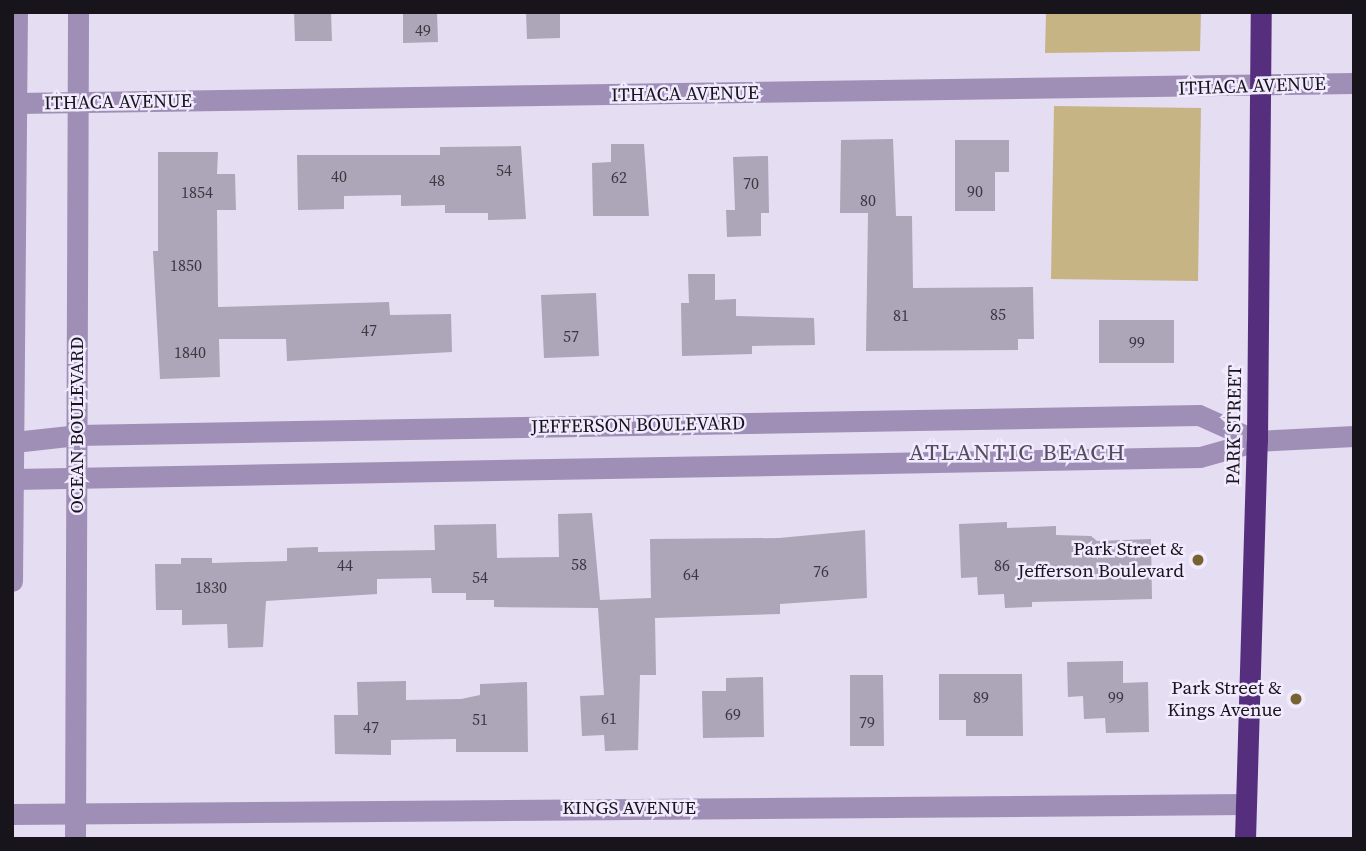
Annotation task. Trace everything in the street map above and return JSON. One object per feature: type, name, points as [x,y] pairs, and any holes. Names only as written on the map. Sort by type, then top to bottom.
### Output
[{"type":"highway","name":"PARK STREET","points":[[1245,839],[1257,441],[1261,12]]},
{"type":"street","points":[[12,581],[17,12]]},
{"type":"street","name":"OCEAN BOULEVARD","points":[[75,839],[78,12]]},
{"type":"street","name":"ITHACA AVENUE","points":[[16,103],[1261,87],[1354,83]]},
{"type":"street","name":"JEFFERSON BOULEVARD","points":[[14,443],[77,435],[1199,415],[1257,441]]},
{"type":"street","name":"JEFFERSON BOULEVARD","points":[[14,479],[1199,457],[1257,441],[1354,436]]},
{"type":"street","name":"KINGS AVENUE","points":[[12,814],[1246,804]]},
{"type":"shaded area","points":[[1046,12],[1201,12],[1200,51],[1045,53]]},
{"type":"shaded area","points":[[1054,106],[1201,108],[1198,281],[1051,279]]},
{"type":"building","points":[[294,12],[331,12],[332,41],[295,41]]},
{"type":"building","points":[[403,12],[437,12],[438,42],[403,43]]},
{"type":"building","points":[[526,12],[560,12],[560,38],[527,39]]},
{"type":"building","points":[[893,139],[896,216],[912,216],[913,288],[1033,287],[1034,339],[1018,339],[1018,350],[866,351],[868,213],[840,213],[841,140]]},
{"type":"building","points":[[955,140],[1009,140],[1009,172],[995,172],[995,211],[955,211]]},
{"type":"building","points":[[611,144],[644,144],[649,216],[593,216],[592,163],[611,162]]},
{"type":"building","points":[[521,146],[526,219],[488,220],[488,213],[445,213],[445,205],[401,206],[401,195],[344,196],[344,209],[298,210],[297,155],[440,155],[440,147]]},
{"type":"building","points":[[158,152],[218,152],[217,174],[235,174],[236,210],[217,210],[218,307],[389,302],[390,315],[451,314],[452,352],[287,361],[286,339],[219,339],[220,377],[160,379],[153,251],[158,251]]},
{"type":"building","points":[[768,156],[769,213],[761,213],[761,236],[727,237],[726,210],[735,210],[733,157]]},
{"type":"building","points":[[688,274],[715,274],[715,300],[736,299],[736,316],[814,318],[815,345],[752,346],[752,354],[682,356],[681,303],[689,303]]},
{"type":"building","points":[[596,293],[599,356],[544,358],[541,295]]},
{"type":"building","points":[[1099,320],[1174,320],[1174,363],[1099,363]]},
{"type":"building","points":[[592,513],[600,600],[651,598],[650,539],[779,538],[865,530],[867,598],[780,604],[780,614],[655,618],[656,675],[640,675],[638,750],[605,751],[604,735],[582,736],[580,696],[604,695],[598,608],[494,607],[494,600],[466,600],[466,593],[432,593],[431,578],[377,579],[377,594],[266,601],[263,647],[228,648],[227,624],[182,625],[182,610],[156,610],[155,564],[181,564],[181,558],[212,558],[212,563],[287,561],[287,548],[318,547],[318,552],[435,550],[434,525],[496,524],[497,558],[559,557],[558,514]]},
{"type":"building","points":[[1007,522],[1007,528],[1056,526],[1056,535],[1091,536],[1097,541],[1151,539],[1152,599],[1032,602],[1032,607],[1005,608],[1004,594],[978,595],[977,577],[961,578],[959,524]]},
{"type":"building","points":[[1123,661],[1123,683],[1148,682],[1149,732],[1106,733],[1105,718],[1084,719],[1083,696],[1068,697],[1067,662]]},
{"type":"building","points":[[939,674],[1022,674],[1023,736],[966,736],[966,720],[939,720]]},
{"type":"building","points":[[850,675],[883,675],[884,746],[850,746]]},
{"type":"building","points":[[763,677],[764,737],[703,738],[702,691],[726,691],[726,678]]},
{"type":"building","points":[[406,681],[406,700],[461,699],[480,695],[480,684],[527,682],[528,752],[456,752],[456,739],[391,740],[391,755],[335,754],[334,715],[358,715],[357,682]]},
{"type":"place","name":"Park Street & Jefferson Boulevard","points":[[1198,560]]},
{"type":"place","name":"Park Street & Kings Avenue","points":[[1296,699]]},
{"type":"district","name":"ATLANTIC BEACH","points":[[1018,452]]}]
